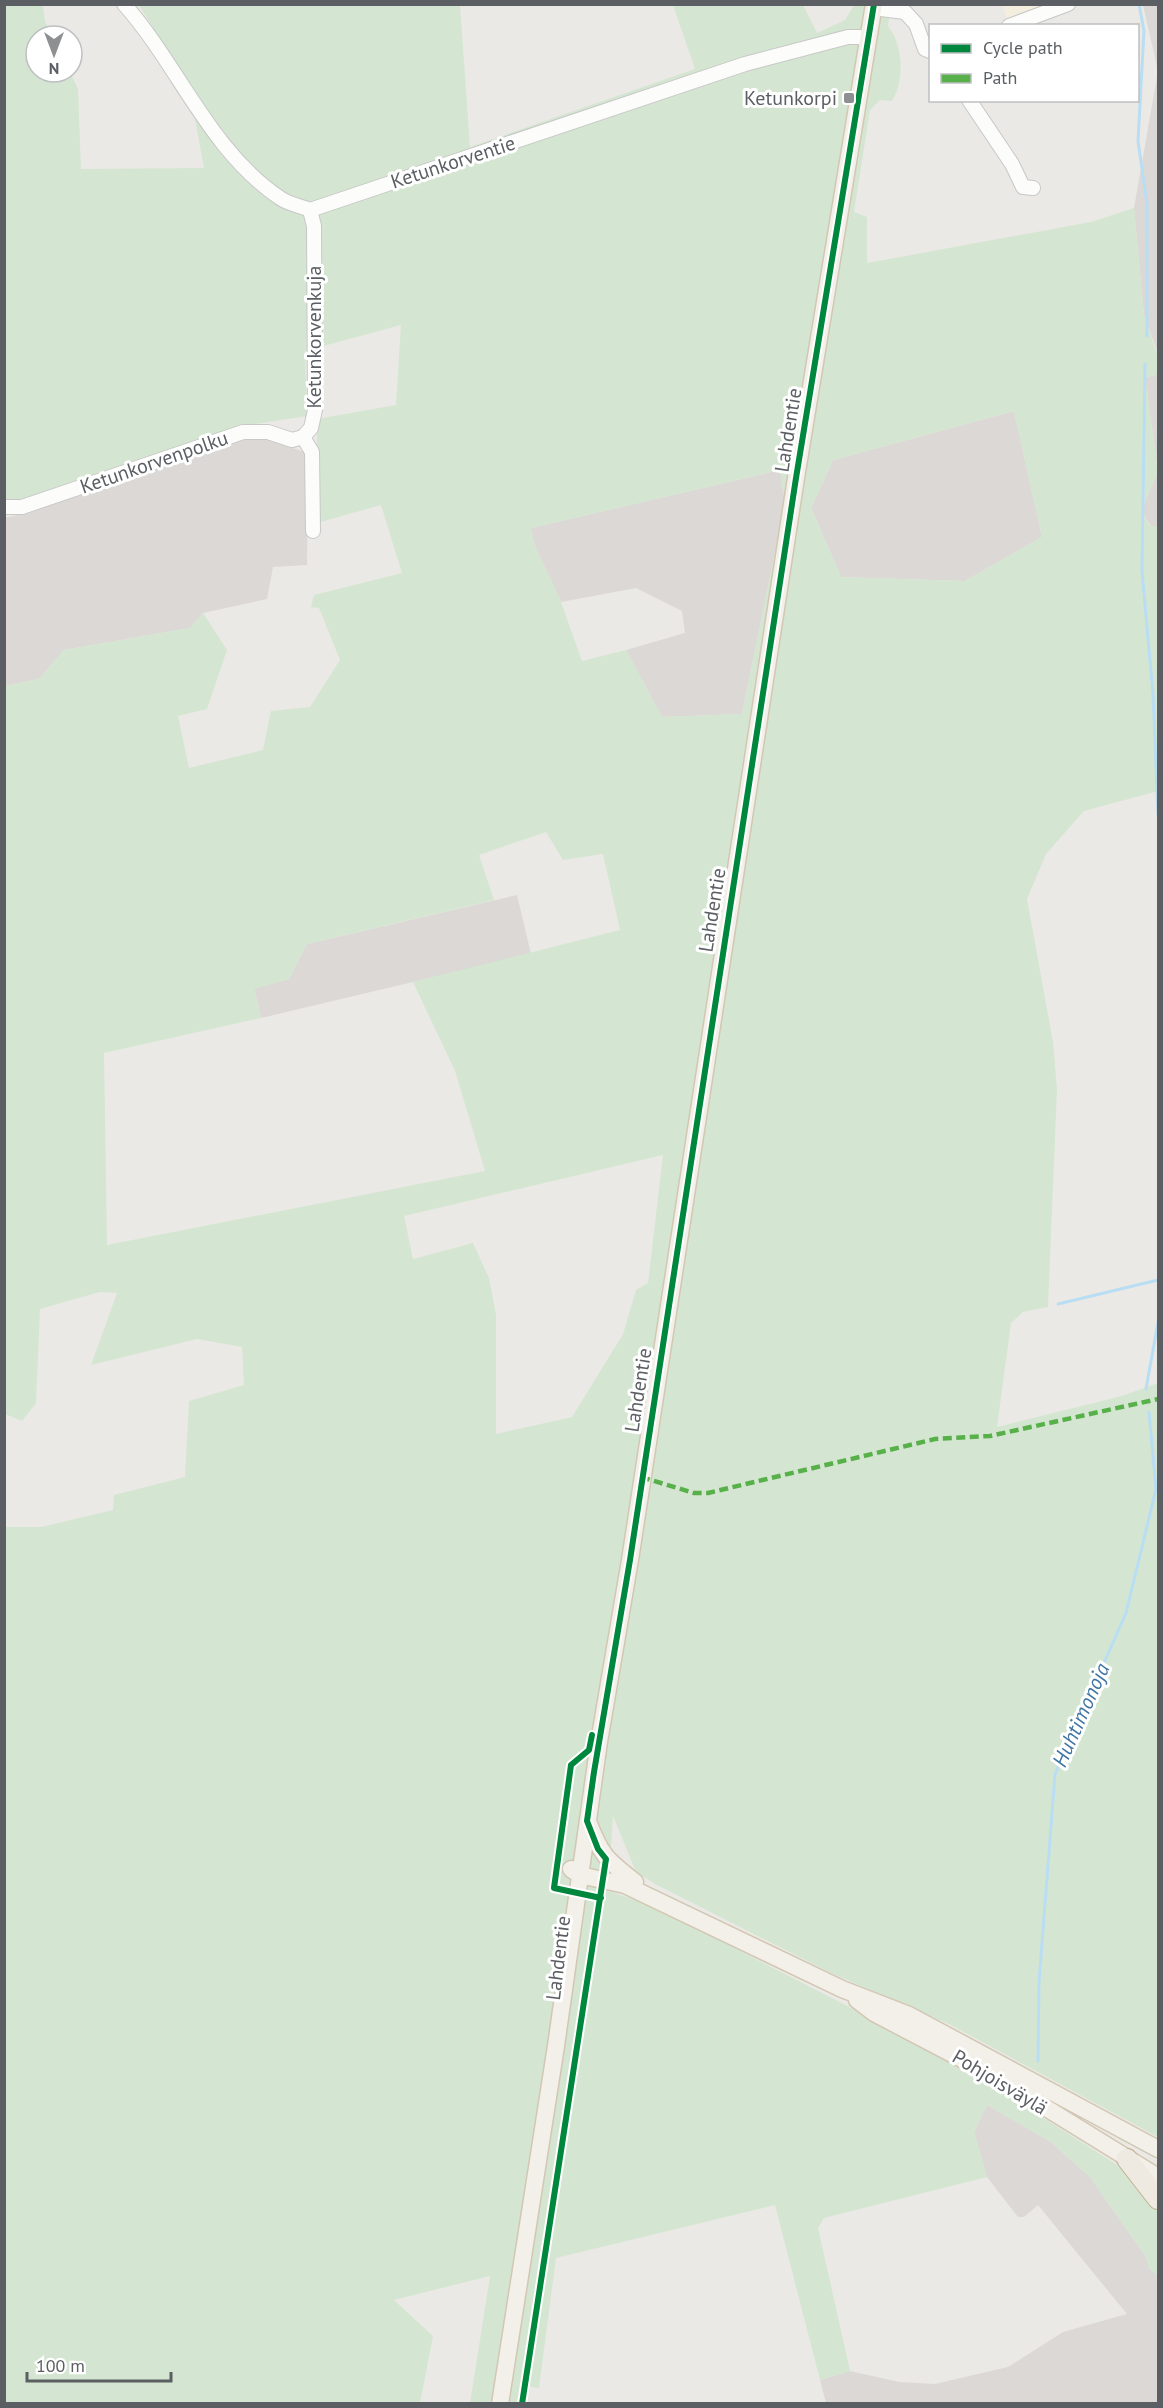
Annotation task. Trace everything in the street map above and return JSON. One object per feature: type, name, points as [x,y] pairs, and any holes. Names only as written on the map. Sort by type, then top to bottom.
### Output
[{"type":"highway","points":[[1126,2159],[1158,2199]]},
{"type":"main road","name":"Lahdentie","points":[[577,1871],[587,1821],[873,6]]},
{"type":"main road","name":"Lahdentie","points":[[500,2403],[550,2072],[622,1560],[633,1526]]},
{"type":"main road","name":"Pohjoisväylä","points":[[587,1821],[602,1854],[635,1882]]},
{"type":"main road","name":"Pohjoisväylä","points":[[577,1871],[604,1870],[635,1882],[753,1945]]},
{"type":"main road","name":"Pohjoisväylä","points":[[577,1871],[625,1886],[842,1989],[878,2002],[950,2035],[1158,2149]]},
{"type":"main road","name":"Pohjoisväylä","points":[[842,1989],[874,2013],[985,2072],[1126,2159],[1158,2176]]},
{"type":"street","points":[[124,4],[225,147],[281,200],[310,210]]},
{"type":"street","points":[[1014,24],[1068,4]]},
{"type":"street","points":[[873,6],[905,12],[916,24],[925,49],[929,51]]},
{"type":"street","name":"Ketunkorventie","points":[[310,210],[745,64],[848,37],[868,37]]},
{"type":"street","points":[[970,102],[1012,164],[1023,187],[1033,188]]},
{"type":"street","name":"Ketunkorvenkuja","points":[[310,210],[314,226],[315,410],[310,428],[303,437],[312,452],[313,531]]},
{"type":"street","name":"Ketunkorvenpolku","points":[[4,507],[22,507],[243,432],[268,432],[292,440],[303,437]]},
{"type":"shaded area","points":[[1002,4],[1055,5],[1008,22]]},
{"type":"shaded area","points":[[1143,5],[1158,5],[1158,70]]},
{"type":"shaded area","points":[[1158,72],[1157,351],[1144,315],[1134,208]]},
{"type":"shaded area","points":[[1158,374],[1158,471],[1145,378]]},
{"type":"shaded area","points":[[1014,411],[1042,537],[965,581],[841,577],[811,508],[833,460]]},
{"type":"shaded area","points":[[262,438],[308,453],[307,565],[273,567],[267,599],[203,613],[190,628],[64,650],[39,679],[5,686],[4,518],[32,512],[242,439]]},
{"type":"shaded area","points":[[780,470],[785,503],[742,714],[662,717],[626,650],[685,633],[682,611],[636,588],[561,602],[534,544],[531,528]]},
{"type":"shaded area","points":[[1158,471],[1158,526],[1151,526],[1141,511]]},
{"type":"shaded area","points":[[517,895],[531,954],[261,1018],[254,988],[289,979],[307,944]]},
{"type":"shaded area","points":[[987,2105],[1051,2142],[1090,2177],[1146,2257],[1149,2268],[1158,2276],[1158,2403],[826,2403],[820,2380],[850,2371],[899,2382],[935,2384],[1008,2367],[1063,2332],[1127,2314],[1038,2205],[1024,2217],[1018,2217],[987,2177],[974,2132]]},
{"type":"green space","points":[[5,5],[43,5],[47,24],[24,24],[24,84],[76,84],[78,89],[81,169],[204,168],[189,86],[139,5],[460,5],[470,147],[695,69],[673,5],[803,5],[817,33],[845,20],[854,5],[891,5],[888,26],[897,43],[899,53],[899,83],[892,101],[880,100],[870,110],[854,212],[867,217],[867,263],[1091,222],[1134,208],[1144,315],[1156,351],[1158,351],[1158,374],[1145,378],[1158,471],[1141,511],[1150,526],[1158,526],[1158,791],[1084,811],[1046,854],[1027,899],[1053,1042],[1057,1090],[1048,1307],[1023,1312],[1011,1323],[997,1427],[1122,1396],[1158,1383],[1158,2137],[951,2025],[829,1972],[655,1884],[636,1872],[613,1816],[608,1891],[648,1904],[904,2035],[957,2068],[968,2070],[1158,2191],[1158,2276],[1149,2268],[1146,2257],[1090,2177],[1051,2142],[987,2105],[974,2132],[987,2177],[824,2218],[818,2228],[850,2371],[820,2380],[775,2205],[556,2258],[539,2388],[528,2386],[527,2403],[470,2403],[490,2276],[394,2300],[433,2336],[420,2403],[5,2403],[4,1527],[41,1527],[113,1510],[114,1495],[185,1477],[189,1401],[244,1385],[242,1347],[197,1339],[91,1365],[117,1293],[100,1292],[40,1309],[36,1403],[22,1421],[5,1414],[5,686],[39,679],[64,650],[190,628],[203,613],[227,650],[207,709],[178,716],[189,768],[263,750],[271,711],[310,707],[340,660],[319,608],[311,607],[314,595],[402,573],[381,505],[317,523],[317,419],[396,405],[401,325],[305,351],[307,416],[242,426],[20,501],[5,501]],"holes":[[[1014,411],[1042,537],[965,581],[841,577],[811,508],[833,460]],[[780,470],[785,503],[742,714],[662,717],[626,650],[582,661],[561,602],[534,544],[531,528]],[[546,832],[563,860],[603,854],[620,930],[413,982],[455,1071],[485,1171],[107,1245],[104,1053],[261,1018],[254,989],[289,979],[307,944],[494,900],[479,855]],[[663,1155],[648,1283],[636,1290],[623,1334],[572,1417],[496,1434],[496,1315],[489,1278],[473,1243],[413,1259],[404,1216]]]},
{"type":"waterway","name":"Huhtimonoja","points":[[1139,4],[1144,31],[1138,141],[1147,204],[1147,336]]},
{"type":"waterway","name":"Huhtimonoja","points":[[1145,364],[1142,571],[1153,694],[1158,815]]},
{"type":"waterway","points":[[1058,1304],[1158,1280]]},
{"type":"waterway","name":"Huhtimonoja","points":[[1146,1389],[1158,1322]]},
{"type":"waterway","name":"Huhtimonoja","points":[[1038,2061],[1039,1982],[1055,1774],[1126,1613],[1156,1489],[1149,1412]]},
{"type":"marked path","points":[[641,1477],[694,1493],[708,1493],[935,1439],[990,1436],[1158,1399]]},
{"type":"cycle path","points":[[522,2404],[606,1859],[598,1849],[587,1821],[594,1772],[630,1560],[796,478],[874,4]]},
{"type":"cycle path","points":[[592,1735],[589,1750],[571,1765],[554,1888],[601,1898]]},
{"type":"place","name":"Ketunkorpi","points":[[849,98]]}]
